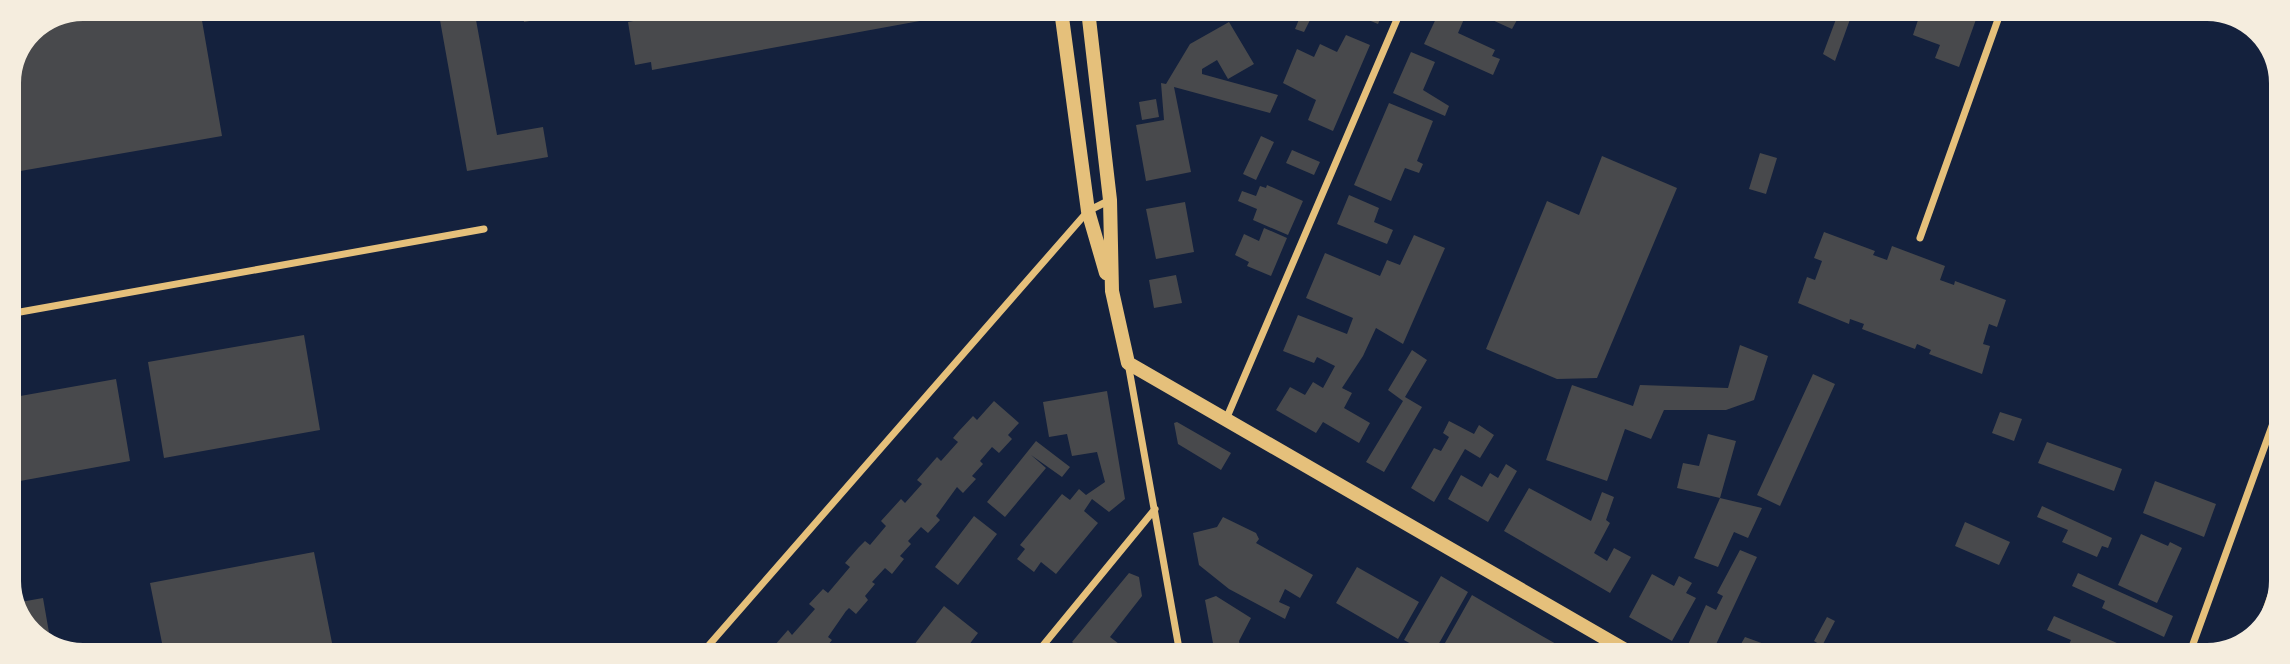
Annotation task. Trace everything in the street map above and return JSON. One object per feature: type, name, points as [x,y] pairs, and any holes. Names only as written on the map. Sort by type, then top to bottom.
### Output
[{"type":"main road","points":[[1063,21],[1088,211],[1112,291],[1128,363],[1227,417],[1615,643]]},
{"type":"main road","points":[[1089,21],[1110,200],[1112,291]]},
{"type":"street","points":[[1227,417],[1397,21]]},
{"type":"street","points":[[1920,237],[1997,21]]},
{"type":"street","points":[[711,643],[1088,211],[1110,200]]},
{"type":"street","points":[[21,312],[484,229]]},
{"type":"street","points":[[1128,363],[1178,643]]},
{"type":"street","points":[[2193,643],[2269,434]]},
{"type":"street","points":[[1045,643],[1155,509]]},
{"type":"building","points":[[202,21],[222,136],[21,171],[21,83],[26,59],[39,39],[49,31],[71,22]]},
{"type":"building","points":[[440,21],[476,21],[497,135],[543,127],[548,157],[467,171]]},
{"type":"building","points":[[920,21],[652,70],[651,62],[635,65],[628,22]]},
{"type":"building","points":[[1298,21],[1310,21],[1304,32],[1295,29]]},
{"type":"building","points":[[1435,21],[1463,21],[1458,33],[1495,50],[1492,56],[1500,59],[1493,75],[1424,44]]},
{"type":"building","points":[[1494,21],[1516,21],[1512,29]]},
{"type":"building","points":[[1835,21],[1849,21],[1835,61],[1823,54]]},
{"type":"building","points":[[1918,21],[1975,21],[1959,67],[1935,58],[1940,45],[1913,35]]},
{"type":"building","points":[[1229,22],[1254,64],[1228,79],[1217,60],[1202,69],[1202,74],[1278,95],[1270,113],[1174,87],[1191,172],[1146,181],[1136,125],[1164,120],[1161,83],[1166,84],[1190,44]]},
{"type":"building","points":[[1346,35],[1370,45],[1333,131],[1308,120],[1316,100],[1283,83],[1297,49],[1314,57],[1320,44],[1337,52]]},
{"type":"building","points":[[1411,52],[1435,62],[1423,90],[1449,106],[1445,116],[1393,93]]},
{"type":"building","points":[[1156,99],[1159,117],[1142,120],[1139,102]]},
{"type":"building","points":[[1389,103],[1433,121],[1417,161],[1423,164],[1419,173],[1405,168],[1391,201],[1354,185]]},
{"type":"building","points":[[1261,136],[1274,142],[1256,180],[1243,174]]},
{"type":"building","points":[[1292,150],[1320,162],[1314,175],[1286,163]]},
{"type":"building","points":[[1760,153],[1777,158],[1766,194],[1749,189]]},
{"type":"building","points":[[1602,156],[1677,188],[1597,378],[1557,379],[1486,349],[1547,201],[1579,215]]},
{"type":"building","points":[[1267,185],[1303,201],[1288,235],[1253,220],[1257,209],[1238,201],[1242,191],[1256,196],[1260,186],[1266,188]]},
{"type":"building","points":[[1349,195],[1379,208],[1374,222],[1393,230],[1387,244],[1337,224]]},
{"type":"building","points":[[1185,202],[1194,252],[1156,259],[1146,209]]},
{"type":"building","points":[[1264,228],[1287,238],[1271,276],[1247,266],[1249,262],[1235,255],[1244,234],[1259,241]]},
{"type":"building","points":[[1824,232],[1875,251],[1873,255],[1887,260],[1892,246],[1945,266],[1940,280],[1954,285],[1955,281],[2006,300],[1997,327],[1989,324],[1983,344],[1990,346],[1982,374],[1929,354],[1931,350],[1917,344],[1915,349],[1862,329],[1864,324],[1850,319],[1849,324],[1798,303],[1807,277],[1815,280],[1822,261],[1814,258]]},
{"type":"building","points":[[1414,235],[1445,248],[1403,344],[1376,328],[1363,356],[1342,388],[1352,393],[1344,408],[1370,423],[1359,443],[1323,422],[1316,433],[1276,410],[1290,387],[1305,395],[1313,382],[1323,388],[1335,366],[1317,357],[1314,363],[1283,351],[1298,315],[1347,334],[1353,318],[1306,298],[1325,253],[1380,276],[1387,260],[1400,265]]},
{"type":"building","points":[[1176,275],[1182,303],[1154,308],[1149,280]]},
{"type":"building","points":[[304,335],[320,430],[164,458],[148,362]]},
{"type":"building","points":[[1740,345],[1768,356],[1754,400],[1726,410],[1664,410],[1651,439],[1625,429],[1607,481],[1546,460],[1572,385],[1633,406],[1640,385],[1728,388]]},
{"type":"building","points":[[1412,350],[1427,360],[1405,397],[1422,407],[1384,472],[1366,462],[1403,401],[1388,390]]},
{"type":"building","points":[[1813,374],[1835,384],[1780,506],[1757,495]]},
{"type":"building","points":[[116,379],[130,461],[21,481],[21,396]]},
{"type":"building","points":[[1107,391],[1125,499],[1109,512],[1092,499],[1084,511],[1098,523],[1056,574],[1041,562],[1034,572],[1017,559],[1025,549],[1020,545],[1062,494],[1070,500],[1079,489],[1086,495],[1105,482],[1097,452],[1072,456],[1067,434],[1049,437],[1043,402]]},
{"type":"building","points":[[994,401],[1019,423],[1008,435],[1012,439],[999,453],[992,447],[980,461],[983,464],[972,476],[976,479],[963,493],[957,487],[936,516],[940,520],[928,533],[921,527],[908,541],[911,544],[900,556],[904,559],[892,574],[885,568],[872,582],[875,584],[865,596],[868,600],[856,614],[849,608],[846,611],[828,637],[832,640],[830,643],[777,643],[788,630],[792,635],[815,609],[809,604],[823,589],[828,593],[850,567],[845,563],[865,541],[870,545],[886,526],[881,521],[901,499],[905,503],[922,484],[917,480],[937,457],[941,461],[958,442],[953,438],[973,416],[977,420]]},
{"type":"building","points":[[2000,412],[2022,419],[2014,441],[1992,433]]},
{"type":"building","points":[[1449,421],[1474,434],[1479,425],[1494,435],[1480,458],[1465,449],[1434,502],[1411,488],[1434,448],[1441,451],[1449,437],[1443,433]]},
{"type":"building","points":[[1177,422],[1231,453],[1221,470],[1178,444],[1174,423]]},
{"type":"building","points":[[1708,434],[1736,441],[1720,498],[1677,488],[1683,463],[1699,466]]},
{"type":"building","points":[[1036,441],[1070,467],[1062,477],[1031,455],[1046,468],[1005,517],[987,502]]},
{"type":"building","points":[[2047,442],[2122,469],[2114,491],[2038,463]]},
{"type":"building","points":[[1506,464],[1517,471],[1488,522],[1448,499],[1461,475],[1482,487],[1490,473],[1498,478]]},
{"type":"building","points":[[2155,481],[2216,504],[2204,537],[2143,513]]},
{"type":"building","points":[[1529,488],[1591,521],[1602,492],[1614,497],[1606,520],[1610,523],[1594,553],[1607,561],[1614,548],[1631,557],[1610,593],[1504,531]]},
{"type":"building","points":[[1720,498],[1762,508],[1748,538],[1734,532],[1718,567],[1694,558]]},
{"type":"building","points":[[2042,506],[2112,538],[2108,548],[2102,546],[2097,557],[2062,542],[2068,530],[2037,517]]},
{"type":"building","points":[[974,516],[997,534],[958,585],[935,567]]},
{"type":"building","points":[[1223,517],[1256,533],[1259,539],[1256,543],[1313,575],[1300,598],[1285,589],[1279,602],[1290,607],[1285,619],[1229,589],[1199,565],[1193,533],[1217,527]]},
{"type":"building","points":[[1965,522],[2010,542],[1999,565],[1955,546]]},
{"type":"building","points":[[2141,534],[2168,546],[2170,542],[2182,548],[2157,603],[2118,585]]},
{"type":"building","points":[[1740,550],[1757,557],[1717,643],[1689,643],[1706,605],[1716,610],[1723,596],[1717,593]]},
{"type":"building","points":[[314,552],[332,643],[162,643],[150,583]]},
{"type":"building","points":[[1357,567],[1419,602],[1398,639],[1336,603]]},
{"type":"building","points":[[1129,573],[1139,577],[1142,596],[1110,637],[1118,643],[1072,642]]},
{"type":"building","points":[[2078,573],[2173,616],[2164,637],[2102,608],[2105,601],[2072,586]]},
{"type":"building","points":[[1652,574],[1674,586],[1679,576],[1692,583],[1686,593],[1696,598],[1672,641],[1629,617]]},
{"type":"building","points":[[1441,576],[1468,592],[1439,643],[1409,643],[1404,640]]},
{"type":"building","points":[[1472,595],[1555,643],[1445,643]]},
{"type":"building","points":[[1216,596],[1251,618],[1239,643],[1213,643],[1205,600]]},
{"type":"building","points":[[43,598],[49,633],[34,619],[25,601]]},
{"type":"building","points":[[944,606],[978,633],[970,643],[915,643]]},
{"type":"building","points":[[2054,616],[2117,643],[2070,643],[2071,640],[2047,630]]},
{"type":"building","points":[[1827,617],[1835,621],[1824,643],[1814,641]]},
{"type":"building","points":[[1745,637],[1762,643],[1742,643]]}]
